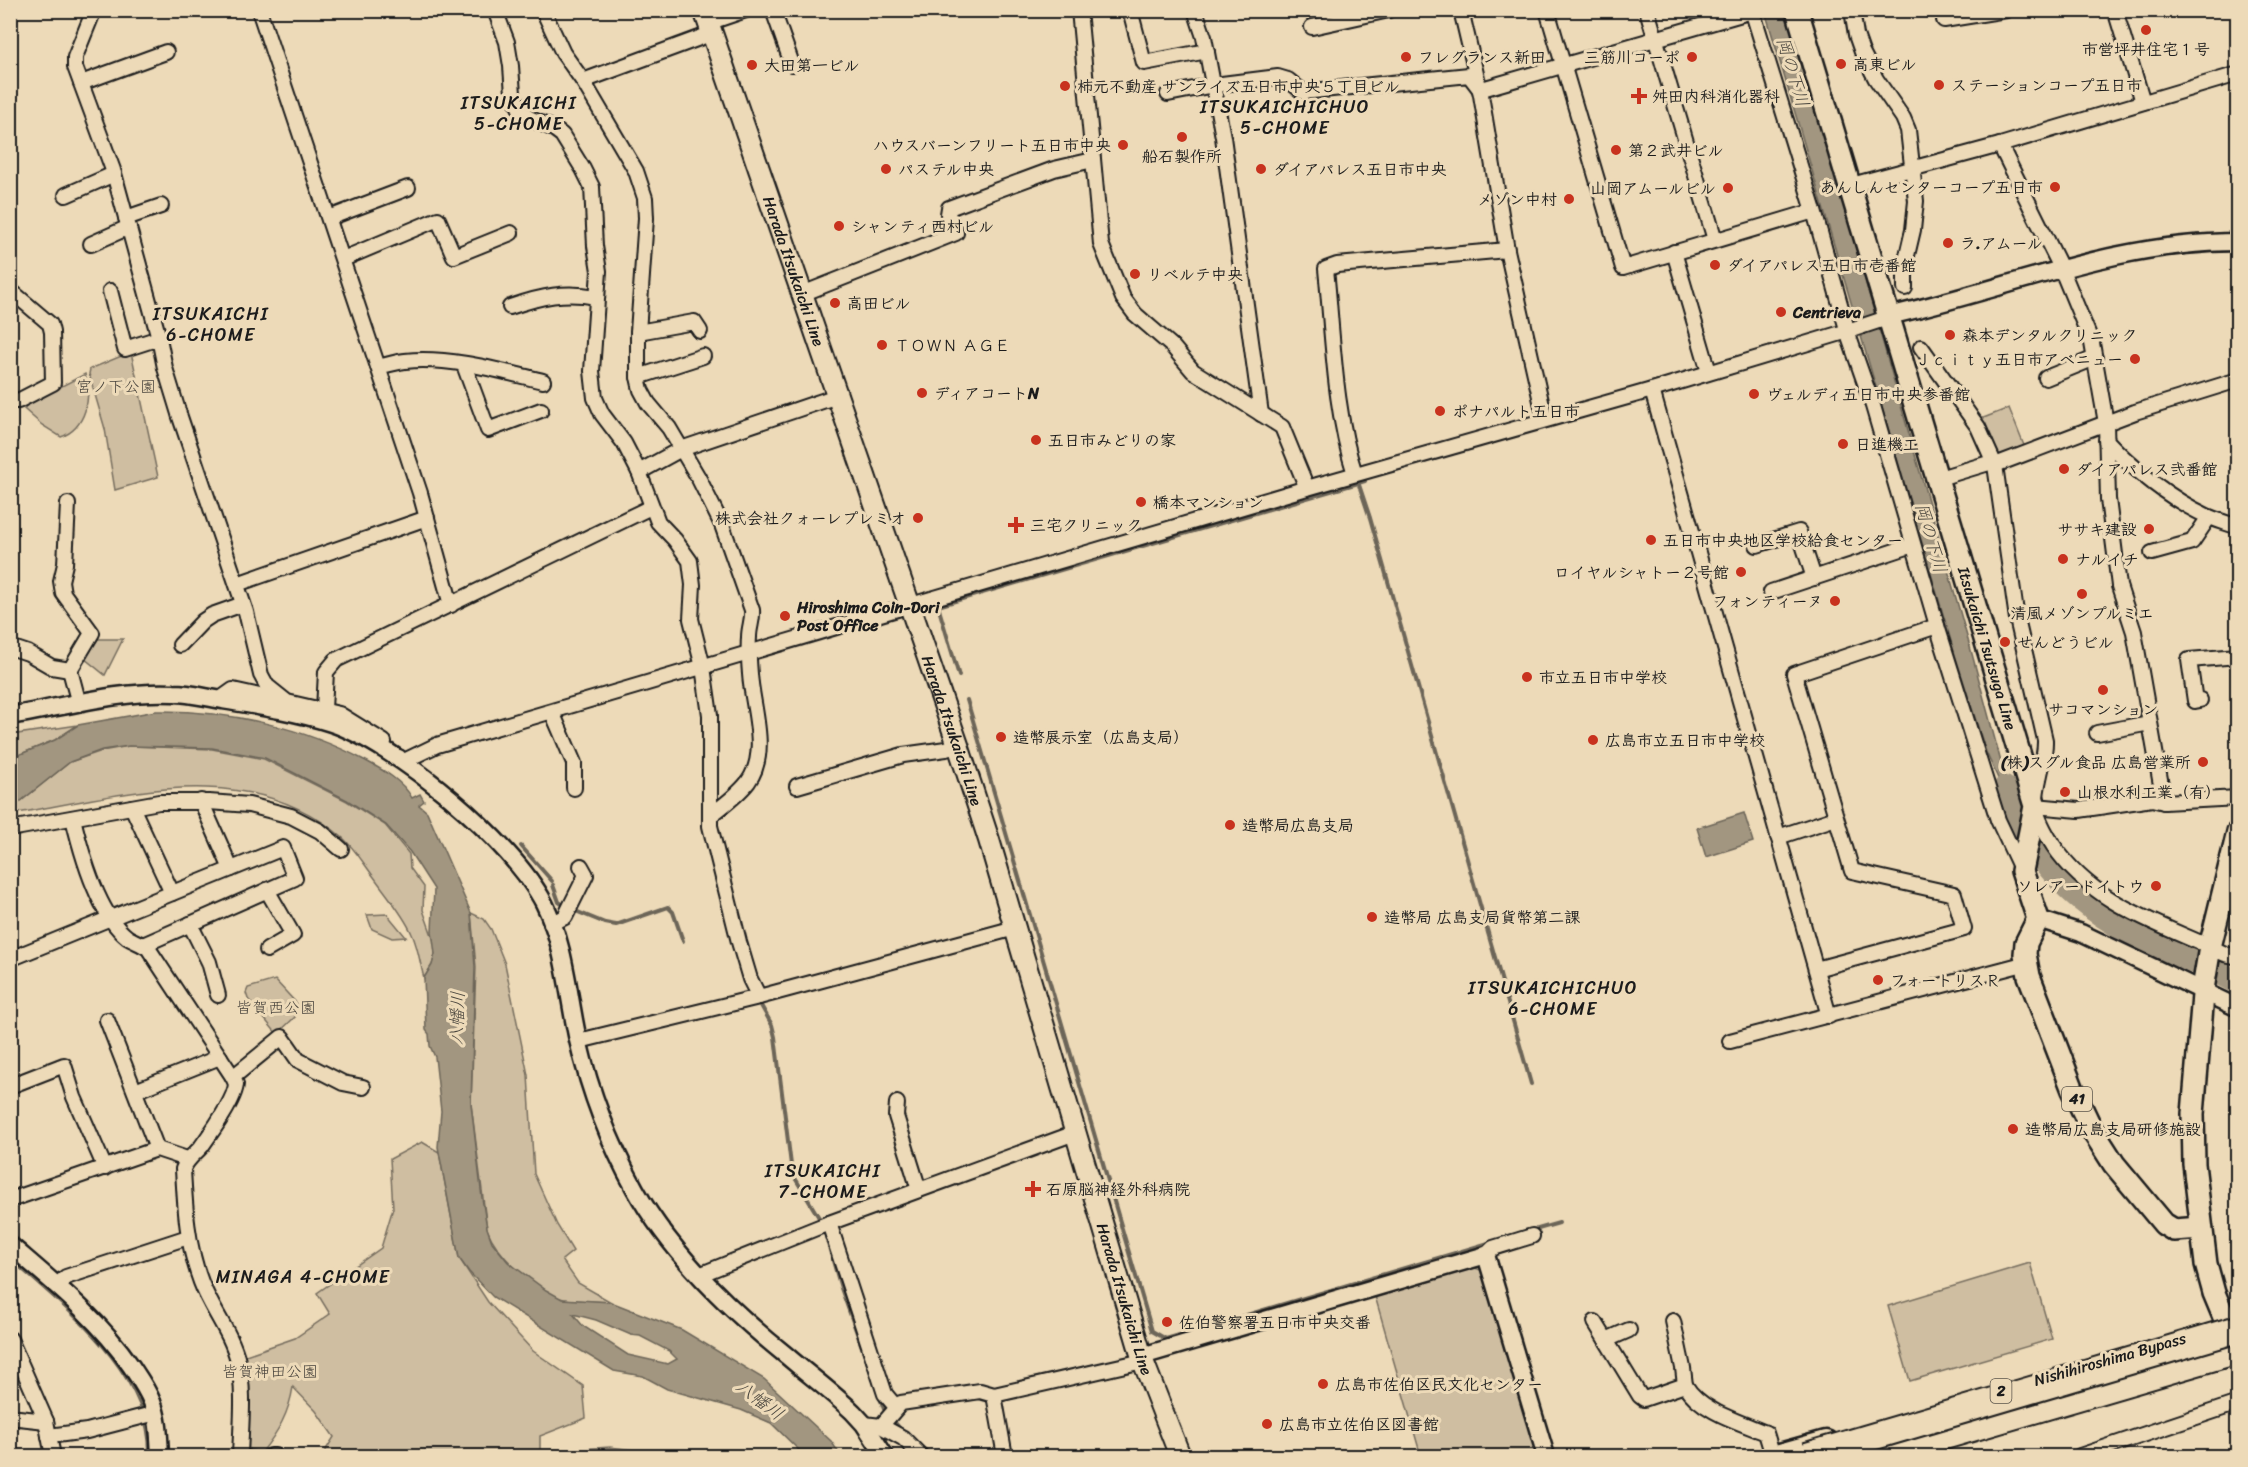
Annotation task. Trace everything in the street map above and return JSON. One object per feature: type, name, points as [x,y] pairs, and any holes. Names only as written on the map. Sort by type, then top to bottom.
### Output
[{"type":"highway","name":"Nishihiroshima Bypass","points":[[1774,1456],[2234,1325]]},
{"type":"highway","name":"Nishihiroshima Bypass","points":[[1807,1456],[2234,1325]]},
{"type":"highway","name":"Nishihiroshima Bypass","points":[[1875,1456],[2238,1349]]},
{"type":"highway","name":"2","points":[[1912,1456],[2238,1360]]},
{"type":"main road","name":"Itsukaichi Tsutsuga Line","points":[[1797,10],[1885,318],[1936,479],[2034,813],[2023,866]]},
{"type":"main road","name":"Harada Itsukaichi Line","points":[[708,22],[958,745],[1015,928],[1142,1358],[1180,1456]]},
{"type":"main road","points":[[2238,832],[2209,950],[2193,1113],[2194,1164],[2206,1264],[2214,1293],[2234,1325],[2238,1349]]},
{"type":"main road","points":[[2023,866],[2038,919]]},
{"type":"main road","name":"41","points":[[2038,919],[2026,943],[2026,963],[2032,987],[2081,1109],[2102,1147],[2130,1185],[2164,1224],[2174,1230],[2201,1228]]},
{"type":"street","points":[[94,10],[75,57],[75,67],[114,174],[179,414],[237,584],[261,675],[267,686],[287,702]]},
{"type":"street","points":[[259,10],[427,518],[451,605]]},
{"type":"street","points":[[495,10],[507,42],[513,94],[521,111],[529,118],[562,135],[592,187],[595,246],[599,271],[592,371],[595,398],[602,414],[624,443],[639,472],[658,522],[690,561],[693,585],[691,619],[703,667],[710,715],[710,826],[739,942],[750,979],[759,997]]},
{"type":"street","points":[[543,10],[563,53],[583,81],[636,171],[645,198],[646,218],[638,332],[638,377],[641,390],[648,403],[669,428],[698,477],[722,525],[752,610],[749,653],[758,741],[755,767],[748,783],[710,816]]},
{"type":"street","points":[[583,81],[708,22],[746,10]]},
{"type":"street","points":[[773,10],[792,64]]},
{"type":"street","points":[[1079,10],[1101,243],[1123,298],[1135,314],[1172,346],[1193,371],[1282,426],[1306,488]]},
{"type":"street","points":[[1130,10],[1144,63],[1207,51]]},
{"type":"street","points":[[1195,10],[1214,85],[1247,300],[1261,414]]},
{"type":"street","points":[[1312,27],[1389,10]]},
{"type":"street","points":[[1461,10],[1479,88],[1507,250],[1545,419]]},
{"type":"street","points":[[1547,10],[1623,268],[1814,212]]},
{"type":"street","points":[[1647,10],[1715,240]]},
{"type":"street","points":[[1852,10],[1862,52],[1908,130],[1916,201],[1905,264],[1905,288]]},
{"type":"street","points":[[1944,20],[2006,10]]},
{"type":"street","points":[[2115,10],[2143,102]]},
{"type":"street","points":[[1479,88],[1752,11],[1852,330],[1937,626],[1998,820],[2023,866]]},
{"type":"street","points":[[81,83],[166,52]]},
{"type":"street","points":[[1848,186],[2000,145],[2238,74]]},
{"type":"street","points":[[1168,94],[1214,85],[1278,77],[1288,80],[1303,92],[1469,75],[1479,88]]},
{"type":"street","points":[[2000,145],[2061,268],[2089,334],[2095,358],[2106,423],[2108,499],[2120,586],[2134,632],[2164,802]]},
{"type":"street","points":[[802,294],[956,232],[948,214],[949,208],[1054,169],[1093,160]]},
{"type":"street","points":[[66,195],[114,174]]},
{"type":"street","points":[[329,218],[408,188]]},
{"type":"street","points":[[91,244],[161,206]]},
{"type":"street","points":[[343,259],[438,219],[454,256],[511,233]]},
{"type":"street","points":[[402,762],[437,745],[2061,268],[2129,252],[2238,242]]},
{"type":"street","points":[[1355,474],[1348,453],[1338,392],[1326,269],[1337,265],[1507,250]]},
{"type":"street","points":[[1674,252],[1709,372]]},
{"type":"street","points":[[10,290],[50,324],[53,383],[18,401],[10,401]]},
{"type":"street","points":[[110,291],[125,349],[159,338]]},
{"type":"street","points":[[510,307],[553,295],[581,294],[597,297]]},
{"type":"street","points":[[638,332],[696,322]]},
{"type":"street","points":[[1922,347],[1978,427],[1995,465],[2017,619],[2045,740],[2046,753],[2034,813],[2061,857],[2091,886],[2147,921],[2209,950],[2238,957]]},
{"type":"street","points":[[2046,378],[2095,358]]},
{"type":"street","points":[[378,367],[423,360],[464,365],[543,381]]},
{"type":"street","points":[[638,377],[698,361]]},
{"type":"street","points":[[464,365],[488,430],[541,410]]},
{"type":"street","points":[[1936,479],[1989,463],[1995,465],[2106,423],[2238,380]]},
{"type":"street","points":[[1652,390],[1828,1016]]},
{"type":"street","points":[[639,472],[681,449],[837,396]]},
{"type":"street","points":[[2106,440],[2141,473],[2188,506],[2209,517],[2238,527]]},
{"type":"street","points":[[68,504],[65,564],[61,587],[92,633],[70,670],[79,704]]},
{"type":"street","points":[[324,709],[324,679],[326,672],[336,660],[651,507]]},
{"type":"street","points":[[2152,553],[2192,542],[2209,517]]},
{"type":"street","points":[[237,584],[427,518]]},
{"type":"street","points":[[1757,545],[1799,532],[1814,578]]},
{"type":"street","points":[[1771,592],[1913,545]]},
{"type":"street","points":[[180,645],[212,615],[243,604]]},
{"type":"street","points":[[1816,969],[1964,929],[1954,894],[1852,872],[1794,674],[1937,626]]},
{"type":"street","points":[[10,647],[28,653],[52,667],[70,670]]},
{"type":"street","points":[[2200,700],[2195,701],[2189,660],[2238,656]]},
{"type":"street","points":[[219,700],[233,690],[339,714],[363,727],[396,750],[402,762]]},
{"type":"street","points":[[10,716],[157,693],[177,693],[219,700],[332,723],[360,736],[402,762],[445,794],[493,837],[525,873],[544,904],[560,948],[592,1093],[617,1156],[637,1193],[673,1244],[699,1275],[763,1336],[832,1392],[864,1424],[885,1456]]},
{"type":"street","points":[[552,712],[574,763],[574,788]]},
{"type":"street","points":[[2097,733],[2150,723]]},
{"type":"street","points":[[797,786],[903,755],[958,745]]},
{"type":"street","points":[[2034,813],[2079,810],[2152,799],[2164,802],[2238,798]]},
{"type":"street","points":[[201,801],[231,869]]},
{"type":"street","points":[[10,829],[159,802],[201,801],[273,809],[320,831],[341,849]]},
{"type":"street","points":[[132,807],[172,893]]},
{"type":"street","points":[[73,818],[86,867],[112,918],[127,937],[148,948],[236,1084],[233,1096],[199,1149],[187,1159],[183,1169],[189,1247],[201,1284],[237,1358],[241,1379],[240,1456]]},
{"type":"street","points":[[1778,837],[1836,818]]},
{"type":"street","points":[[10,959],[283,848],[295,878],[143,945]]},
{"type":"street","points":[[551,924],[565,917],[586,875],[581,866]]},
{"type":"street","points":[[267,890],[293,935],[267,950]]},
{"type":"street","points":[[2038,919],[2081,933],[2138,962],[2205,987],[2238,1008]]},
{"type":"street","points":[[190,924],[209,962],[218,996]]},
{"type":"street","points":[[579,1041],[759,997],[1015,928]]},
{"type":"street","points":[[1730,1041],[2026,963]]},
{"type":"street","points":[[107,1020],[158,1149]]},
{"type":"street","points":[[233,1077],[282,1037],[298,1060],[343,1083],[363,1087]]},
{"type":"street","points":[[135,1091],[220,1057]]},
{"type":"street","points":[[10,1086],[64,1065],[74,1097],[105,1168]]},
{"type":"street","points":[[897,1102],[896,1116],[919,1190]]},
{"type":"street","points":[[699,1275],[829,1223],[1075,1133]]},
{"type":"street","points":[[10,1200],[158,1149],[187,1159]]},
{"type":"street","points":[[829,1223],[885,1394],[896,1407]]},
{"type":"street","points":[[881,1426],[901,1403],[980,1391],[994,1395],[1142,1358],[1486,1254],[1494,1248],[1532,1236]]},
{"type":"street","points":[[57,1285],[66,1277],[188,1238]]},
{"type":"street","points":[[10,1245],[84,1309],[121,1353],[145,1387],[149,1415],[160,1456]]},
{"type":"street","points":[[1486,1254],[1546,1456]]},
{"type":"street","points":[[1673,1320],[1683,1368],[1684,1385],[1691,1396],[1710,1408],[1766,1433],[1774,1456]]},
{"type":"street","points":[[1595,1322],[1644,1399],[1684,1385]]},
{"type":"street","points":[[1606,1340],[1629,1330]]},
{"type":"street","points":[[10,1339],[46,1421],[53,1456]]},
{"type":"street","points":[[994,1395],[1005,1456]]},
{"type":"street","points":[[2080,1456],[2238,1403]]},
{"type":"street","points":[[50,1436],[87,1431],[149,1415]]},
{"type":"street","points":[[10,1416],[46,1421]]},
{"type":"street","points":[[864,1424],[881,1426],[903,1438],[921,1456]]},
{"type":"green space","name":"宮ノ下公園","points":[[131,352],[158,477],[115,490],[105,429],[89,374],[90,369]]},
{"type":"green space","points":[[85,374],[88,392],[85,411],[76,427],[69,433],[61,437],[42,425],[24,409],[27,404]]},
{"type":"green space","points":[[2009,408],[2025,448],[1999,459],[1981,419]]},
{"type":"green space","points":[[98,639],[123,639],[105,675],[84,658]]},
{"type":"green space","points":[[78,725],[55,740],[11,758],[11,735]]},
{"type":"green space","points":[[129,746],[212,749],[264,759],[347,801],[385,825],[409,854],[410,868],[424,887],[423,910],[435,944],[435,955],[424,978],[414,939],[394,905],[347,842],[306,812],[266,797],[225,789],[182,788],[96,798],[11,814],[11,809],[70,762],[102,751]]},
{"type":"green space","points":[[471,913],[484,919],[491,929],[505,964],[528,1075],[534,1174],[557,1225],[573,1251],[562,1260],[578,1283],[611,1302],[564,1299],[542,1289],[508,1261],[487,1229],[471,1104],[476,967]]},
{"type":"green space","points":[[387,914],[406,937],[392,938],[372,929],[367,915]]},
{"type":"green space","name":"皆賀西公園","points":[[275,980],[299,1006],[295,1017],[277,1034],[248,999],[246,993],[248,988]]},
{"type":"green space","name":"皆賀神田公園","points":[[422,1142],[439,1152],[459,1258],[488,1302],[533,1351],[583,1386],[586,1418],[540,1436],[540,1456],[322,1456],[334,1437],[316,1411],[293,1387],[282,1422],[262,1452],[245,1449],[247,1374],[243,1356],[295,1338],[330,1314],[317,1293],[381,1248],[393,1208],[390,1159]]},
{"type":"green space","points":[[2030,1263],[2052,1339],[1910,1381],[1888,1306]]},
{"type":"green space","points":[[1472,1267],[1484,1271],[1543,1456],[1421,1456],[1375,1296]]},
{"type":"green space","points":[[610,1447],[681,1456],[541,1456],[541,1452]]},
{"type":"water","points":[[1765,11],[1788,11],[1972,654],[2016,818],[1986,752],[1956,658]]},
{"type":"water","name":"八幡川","points":[[156,711],[183,711],[237,717],[291,730],[342,749],[392,776],[412,798],[420,794],[424,801],[419,805],[427,812],[471,913],[475,967],[471,1104],[482,1198],[492,1242],[508,1262],[562,1299],[611,1302],[682,1330],[764,1379],[831,1441],[841,1456],[805,1456],[771,1423],[741,1410],[667,1389],[643,1376],[614,1371],[493,1297],[469,1272],[459,1258],[438,1147],[441,1111],[435,1057],[426,1030],[424,978],[432,965],[435,954],[432,931],[434,889],[410,852],[386,825],[347,800],[265,758],[212,748],[129,746],[102,750],[70,762],[11,809],[11,758],[55,740],[78,725]],"holes":[[[573,1314],[596,1320],[631,1335],[640,1336],[669,1351],[677,1359],[668,1364],[628,1355],[583,1326]]]},
{"type":"water","points":[[1744,813],[1753,842],[1706,857],[1697,828]]},
{"type":"waterway","points":[[938,606],[1365,481]]},
{"type":"waterway","points":[[1358,482],[1531,1084]]},
{"type":"waterway","points":[[930,610],[938,606],[959,676]]},
{"type":"waterway","points":[[967,700],[1152,1331],[1166,1339],[1492,1242]]},
{"type":"waterway","name":"岡の下川","points":[[2005,788],[2016,815],[2045,863],[2082,901],[2128,932],[2238,983]]},
{"type":"waterway","points":[[521,846],[552,881]]},
{"type":"waterway","points":[[553,885],[559,902],[565,906]]},
{"type":"waterway","points":[[573,910],[616,925],[668,907],[673,912],[683,941]]},
{"type":"waterway","points":[[2216,970],[2238,970]]},
{"type":"waterway","points":[[759,1002],[772,1025],[775,1037],[792,1173],[821,1221]]},
{"type":"waterway","points":[[1531,1231],[1559,1223]]},
{"type":"waterway","points":[[824,1230],[841,1288],[884,1409]]},
{"type":"waterway","points":[[10,1258],[80,1321],[122,1370],[137,1397],[147,1425],[150,1456]]},
{"type":"waterway","points":[[892,1419],[902,1431]]},
{"type":"place","name":"市営坪井住宅１号","points":[[2146,30]]},
{"type":"place","name":"フレグランス新田","points":[[1406,57]]},
{"type":"place","name":"三筋川コーポ","points":[[1692,57]]},
{"type":"place","name":"高東ビル","points":[[1841,64]]},
{"type":"place","name":"大田第一ビル","points":[[752,65]]},
{"type":"place","name":"ステーションコープ五日市","points":[[1939,85]]},
{"type":"place","name":"柿元不動産 サンライズ五日市中央５丁目ビル","points":[[1065,86]]},
{"type":"place","name":"舛田内科消化器科","points":[[1639,96]]},
{"type":"place","name":"船石製作所","points":[[1182,137]]},
{"type":"place","name":"ハウスバーンフリート五日市中央","points":[[1123,145]]},
{"type":"place","name":"第２武井ビル","points":[[1616,150]]},
{"type":"place","name":"パステル中央","points":[[886,169]]},
{"type":"place","name":"ダイアパレス五日市中央","points":[[1261,169]]},
{"type":"place","name":"あんしんセンターコープ五日市","points":[[2055,187]]},
{"type":"place","name":"山岡アムールビル","points":[[1728,188]]},
{"type":"place","name":"メゾン中村","points":[[1569,199]]},
{"type":"place","name":"シャンティ西村ビル","points":[[839,226]]},
{"type":"place","name":"ラ.アムール","points":[[1948,243]]},
{"type":"place","name":"ダイアパレス五日市壱番館","points":[[1715,265]]},
{"type":"place","name":"リベルテ中央","points":[[1135,274]]},
{"type":"place","name":"高田ビル","points":[[835,303]]},
{"type":"place","name":"Centrieva","points":[[1781,312]]},
{"type":"place","name":"森本デンタルクリニック","points":[[1950,335]]},
{"type":"place","name":"ＴＯＷＮ ＡＧＥ","points":[[882,345]]},
{"type":"place","name":"Ｊｃｉｔｙ五日市アベニュー","points":[[2135,359]]},
{"type":"place","name":"ディアコートN","points":[[922,393]]},
{"type":"place","name":"ヴェルディ五日市中央参番館","points":[[1754,394]]},
{"type":"place","name":"ポナパルト五日市","points":[[1440,411]]},
{"type":"place","name":"五日市みどりの家","points":[[1036,440]]},
{"type":"place","name":"日進機工","points":[[1843,444]]},
{"type":"place","name":"ダイアパレス弐番館","points":[[2064,469]]},
{"type":"place","name":"橋本マンション","points":[[1141,502]]},
{"type":"place","name":"株式会社クォーレプレミオ","points":[[918,518]]},
{"type":"place","name":"三宅クリニック","points":[[1016,525]]},
{"type":"place","name":"ササキ建設","points":[[2149,529]]},
{"type":"place","name":"五日市中央地区学校給食センター","points":[[1651,540]]},
{"type":"place","name":"ナルイチ","points":[[2063,559]]},
{"type":"place","name":"ロイヤルシャトー２号館","points":[[1741,572]]},
{"type":"place","name":"清風メゾンプルミエ","points":[[2082,594]]},
{"type":"place","name":"フォンティーヌ","points":[[1835,601]]},
{"type":"place","name":"Hiroshima Coin-Dori Post Office","points":[[785,616]]},
{"type":"place","name":"せんどうビル","points":[[2005,642]]},
{"type":"place","name":"市立五日市中学校","points":[[1527,677]]},
{"type":"place","name":"サコマンション","points":[[2103,690]]},
{"type":"place","name":"造幣展示室（広島支局）","points":[[1001,737]]},
{"type":"place","name":"広島市立五日市中学校","points":[[1593,740]]},
{"type":"place","name":"(株)スグル食品 広島営業所","points":[[2203,762]]},
{"type":"place","name":"山根水利工業（有）","points":[[2065,792]]},
{"type":"place","name":"造幣局広島支局","points":[[1230,825]]},
{"type":"place","name":"ソレアードイトウ","points":[[2156,886]]},
{"type":"place","name":"造幣局 広島支局貨幣第二課","points":[[1372,917]]},
{"type":"place","name":"フォートリスＲ","points":[[1878,980]]},
{"type":"place","name":"造幣局広島支局研修施設","points":[[2013,1129]]},
{"type":"place","name":"石原脳神経外科病院","points":[[1033,1189]]},
{"type":"place","name":"佐伯警察署五日市中央交番","points":[[1167,1322]]},
{"type":"place","name":"広島市佐伯区民文化センター","points":[[1323,1384]]},
{"type":"place","name":"広島市立佐伯区図書館","points":[[1267,1424]]},
{"type":"district","name":"ITSUKAICHI 5-CHOME","points":[[519,113]]},
{"type":"district","name":"ITSUKAICHICHUO 5-CHOME","points":[[1285,117]]},
{"type":"district","name":"ITSUKAICHI 6-CHOME","points":[[211,324]]},
{"type":"district","name":"ITSUKAICHICHUO 6-CHOME","points":[[1553,998]]},
{"type":"district","name":"ITSUKAICHI 7-CHOME","points":[[823,1181]]},
{"type":"district","name":"MINAGA 4-CHOME","points":[[303,1277]]}]
